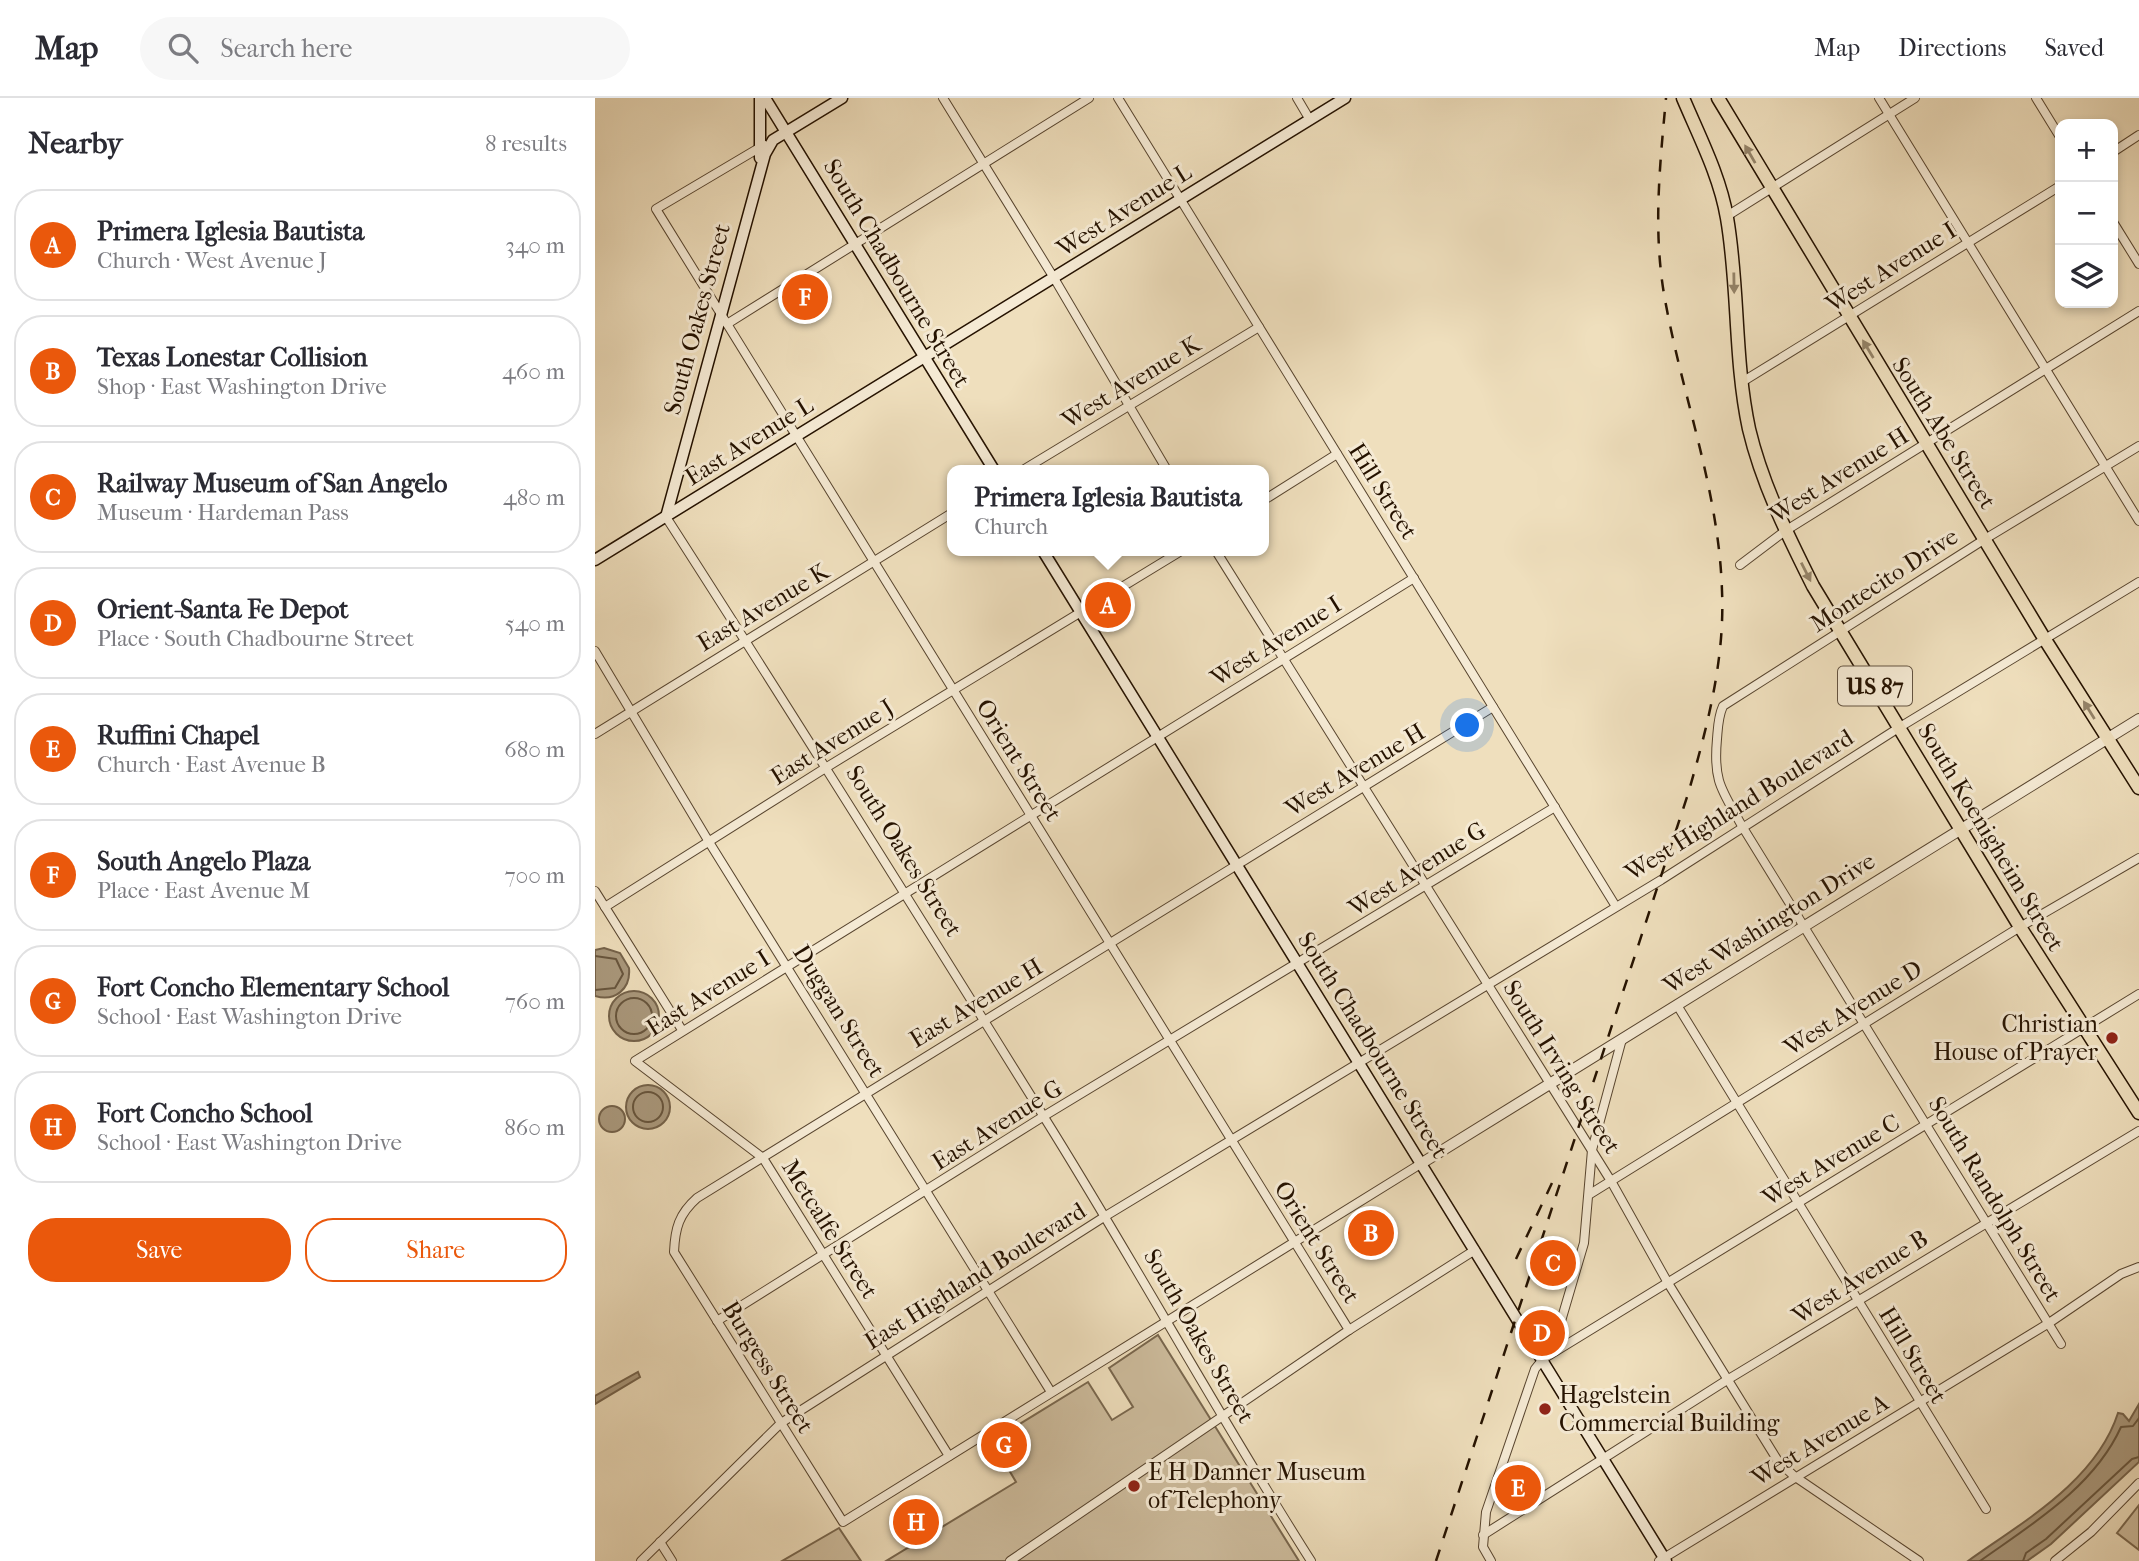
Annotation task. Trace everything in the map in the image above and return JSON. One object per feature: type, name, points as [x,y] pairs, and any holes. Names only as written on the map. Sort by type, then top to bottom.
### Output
[{"type":"main road","name":"South Chadbourne Street","points":[[763,98],[991,465]]},
{"type":"main road","points":[[761,168],[763,98]]},
{"type":"main road","points":[[773,139],[842,98]]},
{"type":"main road","name":"West Avenue L","points":[[925,358],[1345,98]]},
{"type":"main road","name":"South Koenigheim Street","points":[[1683,98],[1727,216],[1734,269],[1736,340],[1750,429],[1785,531],[1813,586],[2020,927],[2139,1113]]},
{"type":"main road","name":"South Abe Street","points":[[1718,98],[1925,443],[2139,788]]},
{"type":"main road","name":"South Oakes Street","points":[[666,517],[761,168],[773,139]]},
{"type":"main road","name":"East Avenue L","points":[[595,560],[925,358]]},
{"type":"main road","name":"South Chadbourne Street","points":[[1046,556],[1543,1359],[1663,1560]]},
{"type":"street","points":[[943,98],[1054,278],[1164,465]]},
{"type":"street","points":[[727,324],[1089,98]]},
{"type":"street","name":"Hill Street","points":[[1118,98],[1615,905]]},
{"type":"street","points":[[1297,98],[1310,120]]},
{"type":"street","points":[[1879,98],[2139,521]]},
{"type":"street","points":[[1727,216],[1915,98]]},
{"type":"street","points":[[2036,98],[2055,129]]},
{"type":"street","points":[[2118,149],[2139,135]]},
{"type":"street","points":[[760,148],[773,139]]},
{"type":"street","name":"Orient Street","points":[[760,148],[656,209],[1349,1330]]},
{"type":"street","name":"West Avenue I","points":[[1742,382],[2055,189]]},
{"type":"street","points":[[2118,230],[2139,264]]},
{"type":"street","name":"West Avenue H","points":[[1740,565],[1785,531],[1925,443],[2047,371],[2139,310]]},
{"type":"street","name":"West Avenue K","points":[[1031,465],[1259,327]]},
{"type":"street","name":"Montecito Drive","points":[[1723,706],[1985,539],[2139,446]]},
{"type":"street","points":[[1269,497],[1337,454]]},
{"type":"street","name":"East Avenue K","points":[[595,734],[947,516]]},
{"type":"street","name":"South Oakes Street","points":[[666,517],[827,767],[1044,1116],[1222,1419],[1311,1561]]},
{"type":"street","name":"East Avenue J","points":[[605,907],[827,767],[1173,556]]},
{"type":"street","name":"South Irving Street","points":[[1219,556],[1592,1150],[1668,1283],[1778,1461],[1794,1476],[1916,1559]]},
{"type":"street","name":"West Avenue I","points":[[1158,736],[1414,578]]},
{"type":"street","name":"West Highland Boulevard","points":[[1359,1062],[1615,905],[1661,880],[1899,727],[2139,582]]},
{"type":"street","name":"Duggan Street","points":[[595,651],[709,842],[1051,1392]]},
{"type":"street","name":"South Randolph Street","points":[[1723,706],[1719,715],[1714,767],[1717,780],[1742,826],[1928,1124],[2061,1344]]},
{"type":"street","name":"West Avenue H","points":[[1237,864],[1493,707]]},
{"type":"street","name":"West Washington Drive","points":[[1422,1163],[2139,719]]},
{"type":"street","name":"East Avenue I","points":[[635,1061],[904,893],[1032,817],[1158,736]]},
{"type":"street","name":"West Avenue G","points":[[1299,964],[1555,807]]},
{"type":"street","name":"West Avenue D","points":[[1590,1194],[2020,927],[2139,858]]},
{"type":"street","name":"East Avenue H","points":[[675,1229],[682,1211],[697,1198],[1237,864]]},
{"type":"street","points":[[595,891],[683,1030]]},
{"type":"street","name":"East Avenue G","points":[[717,1321],[927,1192],[1044,1116],[1299,964]]},
{"type":"street","name":"West Avenue C","points":[[1543,1359],[2139,994]]},
{"type":"street","name":"Hill Street","points":[[1677,1005],[1986,1509]]},
{"type":"street","points":[[1557,1349],[1556,1338],[1584,1243],[1592,1150],[1622,1039]]},
{"type":"street","name":"Metcalfe Street","points":[[635,1061],[763,1158],[949,1456]]},
{"type":"street","name":"East Highland Boulevard","points":[[641,1561],[781,1423],[989,1293],[1104,1217],[1359,1062]]},
{"type":"street","name":"West Avenue B","points":[[1483,1535],[1727,1380],[2139,1130]]},
{"type":"street","points":[[949,1456],[1422,1163]]},
{"type":"street","name":"Burgess Street","points":[[675,1229],[674,1252],[843,1522],[949,1456]]},
{"type":"street","points":[[1010,1561],[1131,1476],[1222,1419],[1349,1330],[1475,1250]]},
{"type":"street","name":"West Avenue A","points":[[1663,1560],[1794,1476],[2049,1323],[2121,1274],[2139,1267]]},
{"type":"street","points":[[1491,1561],[1483,1547],[1486,1512],[1535,1369],[1543,1359]]},
{"type":"street","points":[[2056,1561],[2091,1532],[2139,1483]]},
{"type":"street","points":[[660,1542],[672,1561]]},
{"type":"shaded area","points":[[1158,1335],[1299,1561],[886,1561],[1016,1482],[992,1441],[1088,1382],[1112,1420],[1133,1407],[1109,1368]]},
{"type":"shaded area","points":[[2139,1505],[2139,1550],[2117,1533]]},
{"type":"shaded area","points":[[839,1528],[861,1561],[782,1561]]},
{"type":"water","points":[[604,948],[620,953],[629,968],[624,988],[609,997],[595,996],[595,950]]},
{"type":"water","points":[[634,991],[652,998],[659,1016],[652,1034],[634,1041],[616,1034],[609,1016],[616,998]]},
{"type":"water","points":[[648,1085],[663,1092],[670,1107],[663,1122],[648,1129],[633,1122],[626,1107],[633,1092]]},
{"type":"water","points":[[612,1106],[621,1110],[625,1119],[621,1128],[612,1132],[603,1128],[599,1119],[603,1110]]},
{"type":"water","points":[[638,1372],[640,1377],[595,1404],[595,1396]]},
{"type":"water","points":[[2139,1404],[2139,1462],[2051,1544],[2027,1561],[1968,1561],[2056,1498],[2093,1459],[2108,1437],[2118,1413],[2123,1414],[2129,1421]]},
{"type":"railway","points":[[1436,1561],[1688,794],[1718,668],[1722,591],[1714,515],[1671,331],[1661,269],[1659,196],[1666,98]]},
{"type":"railway","points":[[1516,1259],[1552,1183]]},
{"type":"place","name":"South Angelo Plaza","points":[[805,297]]},
{"type":"place","name":"Primera Iglesia Bautista","points":[[1108,605]]},
{"type":"place","name":"Christian House of Prayer","points":[[2112,1038]]},
{"type":"place","name":"Texas Lonestar Collision","points":[[1371,1233]]},
{"type":"place","name":"Railway Museum of San Angelo","points":[[1553,1263]]},
{"type":"place","name":"Orient-Santa Fe Depot","points":[[1542,1333]]},
{"type":"place","name":"Hagelstein Commercial Building","points":[[1545,1409]]},
{"type":"place","name":"Fort Concho Elementary School","points":[[1004,1445]]},
{"type":"place","name":"E H Danner Museum of Telephony","points":[[1134,1486]]},
{"type":"place","name":"Ruffini Chapel","points":[[1518,1488]]},
{"type":"place","name":"Fort Concho School","points":[[916,1522]]}]
